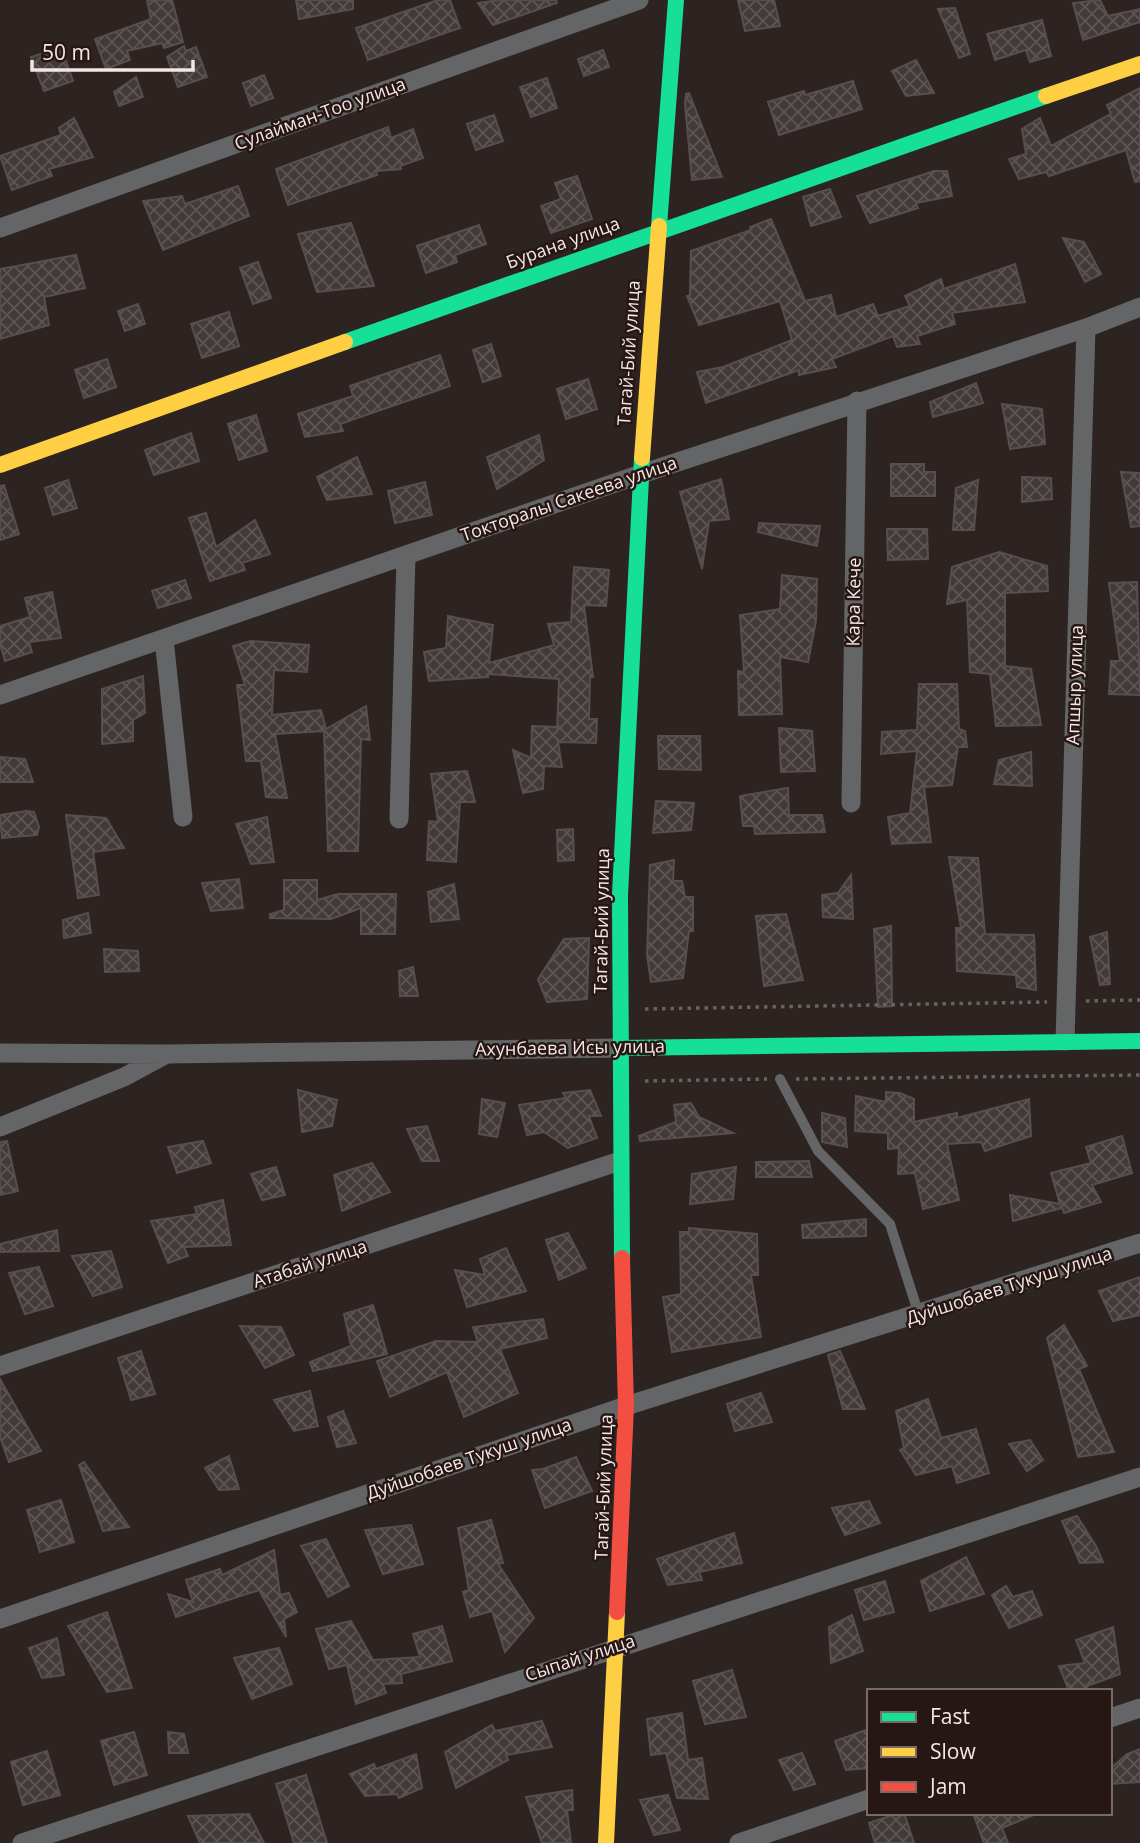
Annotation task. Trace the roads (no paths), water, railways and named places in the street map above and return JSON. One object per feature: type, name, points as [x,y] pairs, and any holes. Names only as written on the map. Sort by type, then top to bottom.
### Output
[{"type":"street","name":"Сулайман-Тоо улица","points":[[0,228],[639,0]]},
{"type":"street","name":"Тагай-Бий улица","points":[[606,1843],[626,1406],[620,1161],[620,895],[640,474],[676,0]]},
{"type":"street","name":"Бурана улица","points":[[0,465],[657,230],[1140,64]]},
{"type":"street","name":"Токторалы Сакеева улица","points":[[0,695],[640,474],[1086,328],[1140,307]]},
{"type":"street","name":"Апшыр улица","points":[[1065,1041],[1086,328]]},
{"type":"street","name":"Кара Кече","points":[[851,803],[857,401]]},
{"type":"street","points":[[399,819],[406,555]]},
{"type":"street","points":[[164,639],[183,817]]},
{"type":"street","name":"Ахунбаева Исы улица","points":[[0,1053],[166,1054],[1140,1041]]},
{"type":"street","points":[[0,1127],[124,1077],[166,1054]]},
{"type":"street","name":"Атабай улица","points":[[0,1366],[620,1161]]},
{"type":"street","name":"Дуйшобаев Тукуш улица","points":[[0,1619],[626,1406],[1140,1243]]},
{"type":"street","name":"Сыпай улица","points":[[22,1843],[617,1646],[1140,1477]]},
{"type":"street","points":[[1112,1717],[1140,1708]]},
{"type":"street","points":[[739,1843],[867,1800]]},
{"type":"lane","points":[[780,1079],[818,1151],[890,1224],[919,1315]]}]
